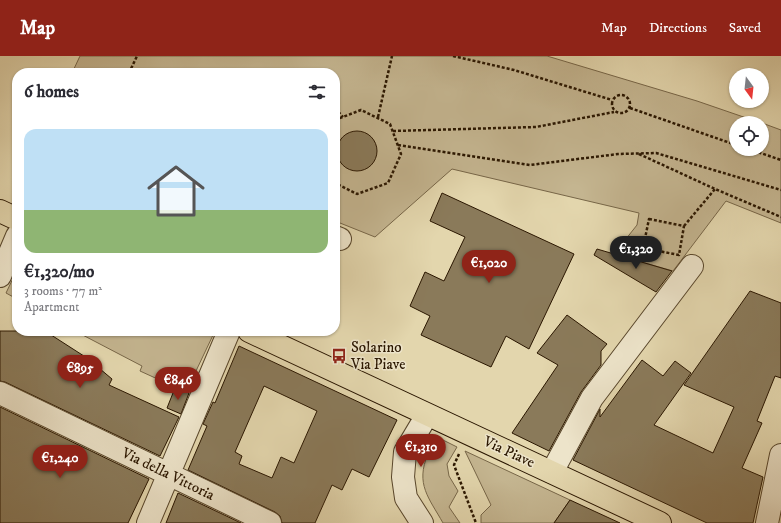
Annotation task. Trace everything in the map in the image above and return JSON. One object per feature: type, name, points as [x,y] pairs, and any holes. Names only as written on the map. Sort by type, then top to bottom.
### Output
[{"type":"main road","points":[[0,211],[12,217]]},
{"type":"main road","name":"Via Piave","points":[[260,336],[660,523]]},
{"type":"street","points":[[0,276],[12,248]]},
{"type":"street","points":[[552,472],[592,398],[692,266]]},
{"type":"street","points":[[148,523],[227,336]]},
{"type":"street","name":"Via della Vittoria","points":[[0,393],[270,523]]},
{"type":"street","points":[[422,523],[406,498],[404,477],[405,452],[427,415]]},
{"type":"street","points":[[767,523],[781,455]]},
{"type":"path","points":[[131,68],[137,56]]},
{"type":"path","points":[[378,117],[392,56]]},
{"type":"path","points":[[453,56],[514,70],[612,100]]},
{"type":"path","points":[[393,131],[536,127],[614,112],[620,114],[626,112],[630,108],[630,102],[627,97],[622,95],[616,96],[612,100],[614,112]]},
{"type":"path","points":[[630,108],[729,143]]},
{"type":"path","points":[[340,118],[361,110],[390,124],[401,154],[388,183],[358,194],[340,185]]},
{"type":"path","points":[[340,114],[343,117]]},
{"type":"path","points":[[398,145],[530,165],[637,152],[656,153],[781,190]]},
{"type":"path","points":[[637,152],[715,189],[781,217]]},
{"type":"path","points":[[769,156],[781,160]]},
{"type":"path","points":[[684,226],[649,219],[643,248],[679,255],[684,226],[715,189]]},
{"type":"path","points":[[470,434],[454,465],[476,523]]},
{"type":"shaded area","points":[[80,56],[547,56],[697,101],[741,116],[729,116],[729,156],[769,156],[769,126],[781,130],[781,223],[726,201],[673,271],[614,254],[637,225],[639,213],[452,169],[375,237],[340,223],[340,68],[74,68]]},
{"type":"shaded area","points":[[12,280],[12,296],[6,293]]},
{"type":"shaded area","points":[[85,336],[213,336],[186,392],[140,371],[142,366]]},
{"type":"shaded area","points":[[443,440],[457,447],[447,464],[449,476],[458,491],[449,507],[460,523],[443,523],[425,490],[423,482],[424,465],[428,454],[433,445]]},
{"type":"shaded area","points":[[465,451],[570,500],[554,523],[481,523],[481,515],[491,505]]},
{"type":"building","points":[[357,131],[365,133],[371,137],[377,151],[375,159],[371,165],[365,169],[357,171],[349,169],[343,165],[340,160],[340,142],[343,137],[349,133]]},
{"type":"building","points":[[442,193],[574,254],[529,349],[506,336],[491,367],[421,335],[430,316],[410,306],[425,272],[444,281],[465,237],[430,221]]},
{"type":"building","points":[[597,249],[672,271],[656,292],[594,255]]},
{"type":"building","points":[[750,291],[781,303],[781,378],[775,376],[757,421],[762,423],[742,468],[763,477],[753,523],[707,523],[573,460],[600,409],[600,417],[642,360],[663,376],[675,361],[691,373],[654,425],[713,453],[734,407],[684,385]]},
{"type":"building","points":[[567,315],[607,344],[601,351],[601,365],[581,392],[549,451],[512,433],[558,365],[537,353]]},
{"type":"building","points":[[0,331],[12,331],[12,336],[53,336],[87,358],[112,379],[109,385],[179,417],[160,456],[5,382],[0,381]]},
{"type":"building","points":[[239,346],[397,420],[369,477],[352,469],[342,490],[332,485],[315,523],[282,523],[280,516],[275,512],[188,470],[207,426],[203,424],[213,402],[215,403]],"holes":[[[264,386],[317,411],[294,463],[281,457],[272,478],[239,464],[242,456],[235,452]]]},
{"type":"building","points":[[175,388],[189,393],[181,414],[167,408]]},
{"type":"building","points":[[0,407],[149,479],[128,523],[0,523]]},
{"type":"building","points":[[178,493],[241,523],[166,523]]},
{"type":"building","points":[[570,500],[620,523],[554,523]]},
{"type":"place","name":"Solarino Via Piave","points":[[339,356]]}]
